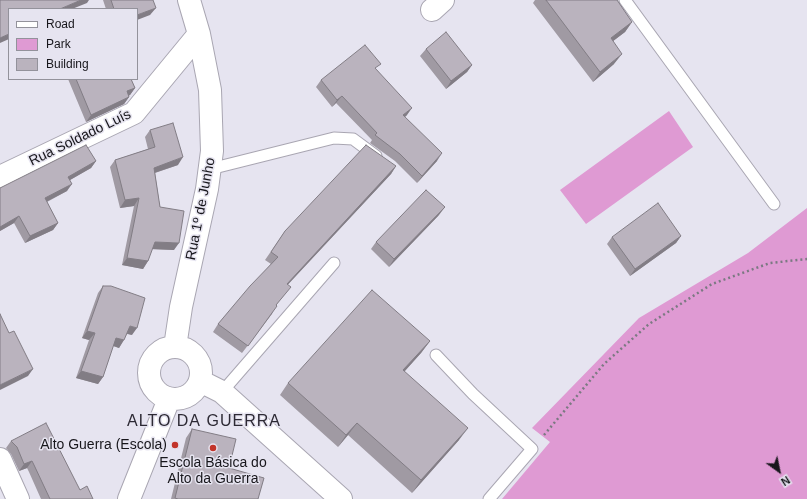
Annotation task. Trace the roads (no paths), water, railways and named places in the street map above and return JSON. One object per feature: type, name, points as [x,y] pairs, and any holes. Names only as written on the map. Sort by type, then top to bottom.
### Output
[{"type":"street","name":"Rua 1º de Junho","points":[[175,347],[181,307],[210,169],[212,151],[210,90],[199,34],[189,0]]},
{"type":"street","name":"Rua Soldado Luís","points":[[0,177],[134,113],[199,34]]},
{"type":"street","points":[[175,347],[187,350],[196,358],[200,369],[200,381],[195,390],[188,396],[179,400],[169,399],[159,394],[152,386],[148,376],[150,365],[155,355],[164,349],[175,347]]},
{"type":"street","points":[[200,381],[222,392],[341,499]]},
{"type":"street","points":[[128,499],[169,399]]},
{"type":"street","points":[[0,459],[18,499]]},
{"type":"lane","points":[[625,0],[774,204]]},
{"type":"lane","points":[[210,169],[334,138],[353,139],[384,162]]},
{"type":"lane","points":[[222,392],[334,263]]},
{"type":"lane","points":[[436,355],[473,394],[532,449],[489,499]]},
{"type":"place","name":"Alto Guerra (Escola)","points":[[175,445]]},
{"type":"place","name":"Escola Básica do Alto da Guerra","points":[[213,448]]},
{"type":"district","name":"ALTO DA GUERRA","points":[[204,422]]}]
